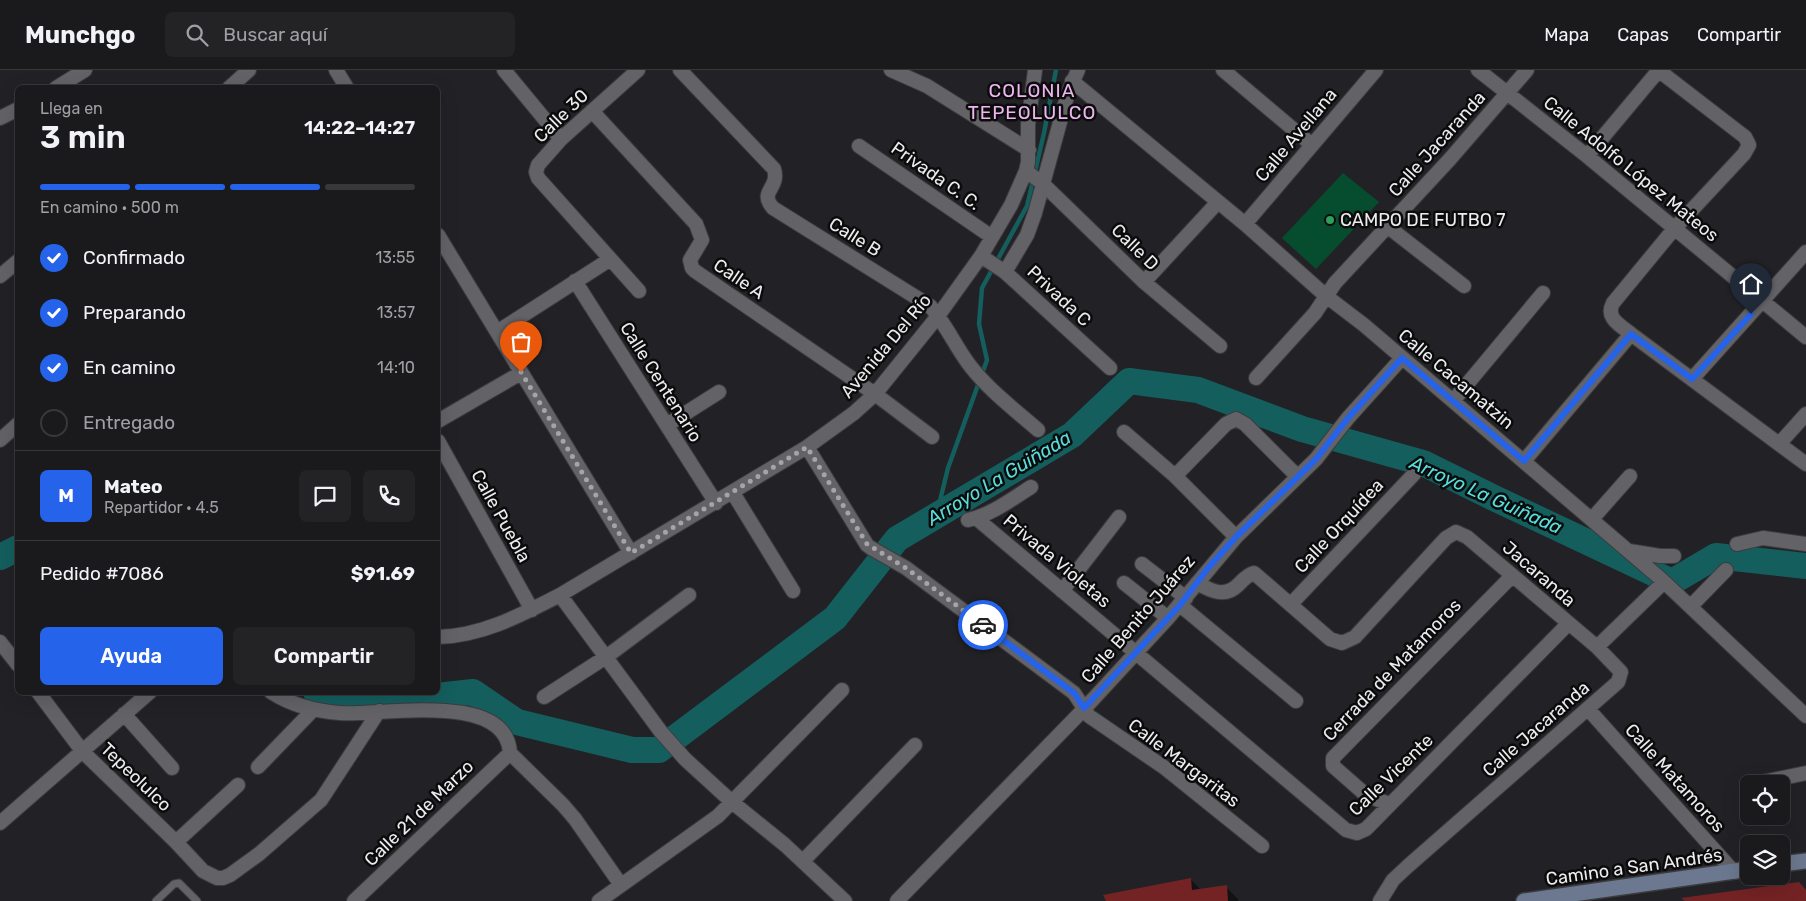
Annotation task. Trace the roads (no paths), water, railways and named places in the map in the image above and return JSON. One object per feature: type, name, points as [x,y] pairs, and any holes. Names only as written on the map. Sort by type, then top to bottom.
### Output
[{"type":"main road","points":[[1790,863],[1806,861]]},
{"type":"main road","name":"Camino a San Andrés","points":[[1524,901],[1740,870]]},
{"type":"street","points":[[61,85],[85,70]]},
{"type":"street","points":[[232,85],[249,70]]},
{"type":"street","points":[[336,70],[345,85]]},
{"type":"street","points":[[504,70],[561,139]]},
{"type":"street","name":"Calle 30","points":[[609,260],[538,178],[536,172],[538,165],[561,139],[638,70]]},
{"type":"street","name":"Calle B","points":[[680,70],[774,169],[775,181],[767,198],[773,208],[930,306],[971,368],[1038,430]]},
{"type":"street","points":[[891,70],[927,86],[1029,150]]},
{"type":"street","name":"Avenida Del Río","points":[[440,637],[472,633],[505,622],[560,595],[807,447],[854,414],[875,394],[985,259],[992,237],[1010,205],[1034,177],[1029,150],[1028,125],[1035,70]]},
{"type":"street","points":[[1223,70],[1312,145]]},
{"type":"street","name":"Calle Avellana","points":[[1245,224],[1376,70]]},
{"type":"street","name":"Calle Adolfo López Mateos","points":[[1478,70],[1587,156],[1806,337]]},
{"type":"street","name":"Calle Jacaranda","points":[[1256,378],[1315,313],[1335,283],[1450,159],[1527,70]]},
{"type":"street","points":[[1587,156],[1659,70],[1745,137],[1749,145],[1744,154],[1674,229],[1613,303],[1610,311],[1613,319],[1631,334],[1806,464]]},
{"type":"street","points":[[1004,271],[1027,235],[1040,198],[1034,177],[1075,75]]},
{"type":"street","name":"Calle Cacamatzin","points":[[1075,75],[1326,296],[1364,325],[1662,580],[1806,716]]},
{"type":"street","points":[[0,118],[15,110]]},
{"type":"street","name":"Calle A","points":[[592,111],[696,224],[702,240],[690,260],[694,271],[875,394],[932,436]]},
{"type":"street","name":"Privada C. C.","points":[[859,146],[992,237]]},
{"type":"street","name":"Calle D","points":[[1034,177],[1144,282],[1220,346]]},
{"type":"street","points":[[1144,282],[1218,202]]},
{"type":"street","points":[[1387,226],[1464,286]]},
{"type":"street","points":[[440,237],[631,553]]},
{"type":"street","points":[[1692,379],[1806,252]]},
{"type":"street","name":"Privada C","points":[[985,259],[1004,271],[1110,368]]},
{"type":"street","points":[[497,332],[609,260],[624,273],[639,291]]},
{"type":"street","points":[[0,276],[15,264]]},
{"type":"street","name":"Calle Centenario","points":[[575,281],[716,503]]},
{"type":"street","points":[[1453,401],[1543,294]]},
{"type":"street","points":[[1524,461],[1631,334]]},
{"type":"street","name":"Calle Benito Juárez","points":[[897,901],[1084,708],[1183,602],[1236,537],[1324,449],[1340,428],[1402,358]]},
{"type":"street","points":[[440,420],[521,372]]},
{"type":"street","points":[[667,426],[720,392]]},
{"type":"street","points":[[1779,444],[1806,414]]},
{"type":"street","points":[[1175,476],[1226,424],[1236,419],[1245,424],[1297,476]]},
{"type":"street","points":[[0,440],[15,427]]},
{"type":"street","points":[[1124,432],[1175,476],[1236,537]]},
{"type":"street","name":"Calle Puebla","points":[[440,444],[532,610]]},
{"type":"street","name":"Calle Margaritas","points":[[807,447],[867,544],[902,565],[1074,693],[1089,716],[1165,768],[1262,846]]},
{"type":"street","name":"Calle Orquídea","points":[[1292,604],[1414,474]]},
{"type":"street","points":[[1592,519],[1630,476]]},
{"type":"street","name":"Privada Violetas","points":[[1031,487],[1008,502],[972,519],[1136,652]]},
{"type":"street","points":[[734,492],[793,590]]},
{"type":"street","points":[[1062,591],[1120,517]]},
{"type":"street","name":"Jacaranda","points":[[1292,604],[1330,639],[1342,643],[1355,637],[1446,538],[1456,532],[1467,537],[1597,647]]},
{"type":"street","points":[[1738,544],[1762,538],[1806,544]]},
{"type":"street","points":[[1631,553],[1674,556]]},
{"type":"street","points":[[1142,564],[1296,701]]},
{"type":"street","points":[[1690,606],[1726,570]]},
{"type":"street","points":[[1197,583],[1214,592],[1225,593],[1233,590],[1246,577],[1254,574],[1292,604]]},
{"type":"street","name":"Cerrada de Matamoros","points":[[1390,804],[1366,795],[1333,766],[1333,758],[1512,576]]},
{"type":"street","points":[[1597,647],[1662,580]]},
{"type":"street","points":[[1124,583],[1168,618]]},
{"type":"street","points":[[560,595],[677,751],[732,802],[803,861],[845,901]]},
{"type":"street","points":[[544,697],[606,657],[689,595]]},
{"type":"street","name":"Calle Vicente","points":[[1136,652],[1346,830],[1357,833],[1362,832],[1568,624]]},
{"type":"street","points":[[0,642],[15,661]]},
{"type":"street","name":"Calle Jacaranda","points":[[1380,901],[1393,880],[1408,866],[1618,682],[1622,675],[1620,668],[1597,647]]},
{"type":"street","points":[[599,901],[718,816],[842,690]]},
{"type":"street","name":"Tepeolulco","points":[[40,695],[83,752],[176,842],[203,871],[217,878],[230,875],[259,854],[321,800],[379,711]]},
{"type":"street","points":[[0,823],[146,695]]},
{"type":"street","points":[[277,695],[297,706],[342,714],[435,710],[478,716],[498,728],[506,736],[510,745],[510,753],[563,805],[621,885]]},
{"type":"street","name":"Calle Matamoros","points":[[1588,709],[1740,869]]},
{"type":"street","points":[[258,767],[313,710]]},
{"type":"street","points":[[124,714],[172,768]]},
{"type":"street","points":[[803,861],[915,745]]},
{"type":"street","name":"Calle 21 de Marzo","points":[[354,901],[510,753]]},
{"type":"street","points":[[1790,776],[1806,773]]},
{"type":"street","points":[[176,842],[238,785]]},
{"type":"lane","points":[[156,901],[174,884],[179,883],[197,901]]},
{"type":"waterway","points":[[936,517],[948,468],[987,360],[979,324],[982,288],[1027,206],[1056,70]]},
{"type":"waterway","name":"Arroyo La Guiñada","points":[[327,695],[361,704],[473,692],[517,722],[632,750],[659,750],[835,618],[897,539],[1072,435],[1129,381],[1198,390],[1302,429],[1423,463],[1672,582],[1716,556],[1806,566]]},
{"type":"waterway","name":"Arroyo La Guiñada","points":[[0,557],[15,550]]},
{"type":"place","name":"CAMPO DE FUTBO 7","points":[[1330,220]]},
{"type":"district","name":"COLONIA TEPEOLULCO","points":[[1032,101]]}]
